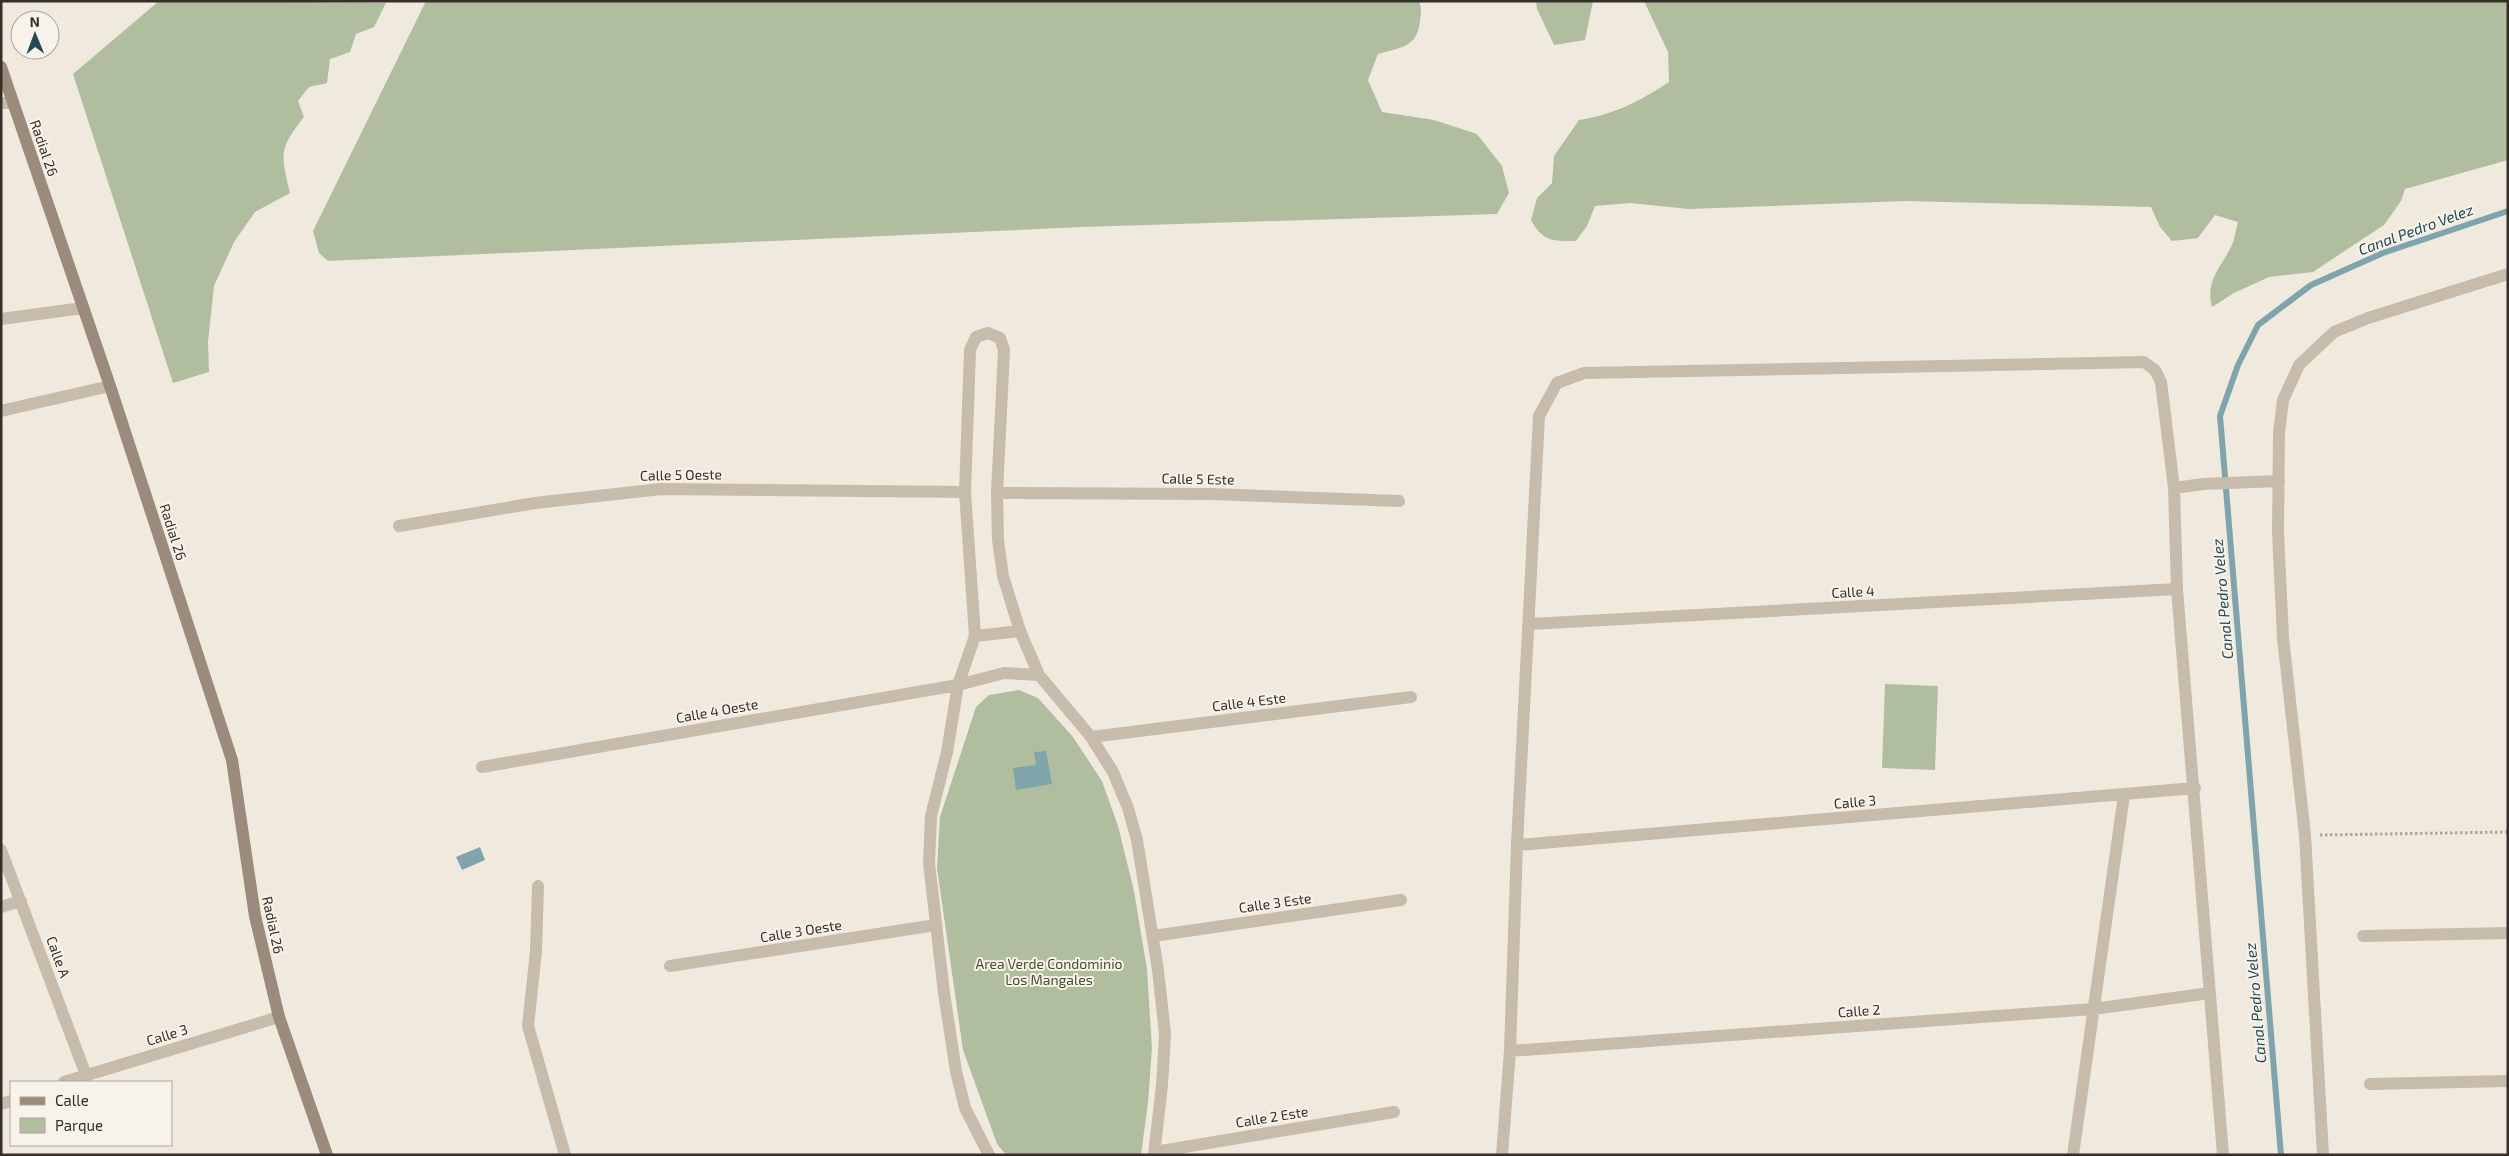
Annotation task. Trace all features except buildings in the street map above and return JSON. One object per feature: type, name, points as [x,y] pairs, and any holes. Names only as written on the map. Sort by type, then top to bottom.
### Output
[{"type":"main road","name":"Radial 26","points":[[1,67],[7,103],[110,386],[232,760],[255,916],[279,1017],[327,1155]]},
{"type":"street","points":[[2322,1155],[2305,835],[2283,638],[2278,533],[2279,433],[2283,400],[2299,365],[2334,332],[2368,318],[2508,274]]},
{"type":"street","points":[[1,320],[83,308]]},
{"type":"street","points":[[984,1154],[965,1108],[956,1071],[929,863],[930,816],[947,752],[958,685],[975,636],[965,492],[970,350],[976,337],[988,333],[1000,338],[1004,350],[997,493],[998,540],[1003,576],[1020,631],[1039,675],[1091,737],[1113,772],[1128,808],[1138,840],[1153,936],[1165,1034],[1155,1153]]},
{"type":"street","points":[[1502,1155],[1510,1052],[1517,845],[1530,624],[1539,416],[1557,383],[1584,373],[2144,362],[2155,370],[2161,382],[2174,488],[2177,589],[2195,788],[2223,1155]]},
{"type":"street","points":[[1,411],[110,386]]},
{"type":"street","points":[[2174,488],[2204,484],[2279,481]]},
{"type":"street","name":"Calle 5 Oeste","points":[[399,526],[535,503],[661,489],[965,492]]},
{"type":"street","name":"Calle 5 Este","points":[[997,493],[1209,494],[1399,500]]},
{"type":"street","name":"Calle 4","points":[[1530,624],[2177,589]]},
{"type":"street","points":[[975,636],[1020,631]]},
{"type":"street","name":"Calle 4 Oeste","points":[[482,767],[958,685],[1004,673],[1039,675]]},
{"type":"street","name":"Calle 4 Este","points":[[1091,737],[1411,697]]},
{"type":"street","name":"Calle 3","points":[[1517,845],[2195,788]]},
{"type":"street","points":[[2073,1155],[2124,795]]},
{"type":"street","name":"Calle A","points":[[1,850],[86,1075]]},
{"type":"street","points":[[538,886],[536,950],[528,1026],[565,1155]]},
{"type":"street","points":[[1,907],[21,900]]},
{"type":"street","name":"Calle 3 Este","points":[[1153,936],[1401,900]]},
{"type":"street","name":"Calle 3 Oeste","points":[[670,966],[936,925]]},
{"type":"street","points":[[2363,936],[2508,933]]},
{"type":"street","name":"Calle 2","points":[[1510,1052],[2093,1009],[2210,993]]},
{"type":"street","name":"Calle 3","points":[[67,1081],[279,1017]]},
{"type":"street","points":[[2370,1084],[2508,1081]]},
{"type":"street","name":"Calle 2 Este","points":[[1155,1153],[1394,1112]]},
{"type":"path","points":[[2305,835],[2508,832]]},
{"type":"green space","points":[[159,1],[386,3],[374,27],[356,34],[350,52],[330,59],[327,83],[309,87],[298,101],[304,117],[290,137],[284,153],[290,193],[255,212],[234,242],[214,286],[208,342],[209,372],[173,383],[73,74]]},
{"type":"green space","points":[[426,1],[1419,1],[1421,16],[1415,37],[1401,48],[1378,54],[1368,80],[1382,112],[1434,120],[1477,134],[1502,166],[1509,193],[1497,214],[1083,227],[328,261],[319,253],[313,231]]},
{"type":"green space","points":[[1536,1],[1593,1],[1585,40],[1554,45],[1537,9]]},
{"type":"green space","points":[[1644,1],[2508,1],[2508,160],[2405,189],[2401,201],[2384,225],[2313,272],[2269,277],[2234,293],[2212,307],[2210,298],[2212,282],[2232,245],[2238,222],[2215,215],[2198,238],[2172,241],[2160,227],[2151,207],[1905,201],[1689,209],[1630,203],[1595,206],[1587,226],[1576,241],[1549,239],[1540,233],[1531,220],[1537,198],[1552,183],[1554,156],[1579,120],[1616,111],[1647,96],[1669,82],[1668,52]]},
{"type":"green space","points":[[1885,684],[1938,686],[1935,770],[1882,768]]},
{"type":"green space","name":"Area Verde Condominio Los Mangales","points":[[1019,690],[1038,698],[1073,737],[1102,781],[1118,826],[1134,891],[1147,969],[1152,1048],[1148,1103],[1141,1155],[1006,1155],[997,1144],[963,1050],[937,868],[940,817],[976,707],[989,695]]},
{"type":"water","points":[[1046,751],[1052,784],[1016,790],[1013,768],[1036,765],[1034,752]]},
{"type":"water","points":[[480,847],[485,860],[462,870],[456,857]]},
{"type":"waterway","name":"Canal Pedro Velez","points":[[2281,1155],[2220,416],[2238,365],[2258,325],[2311,285],[2383,253],[2508,211]]}]
